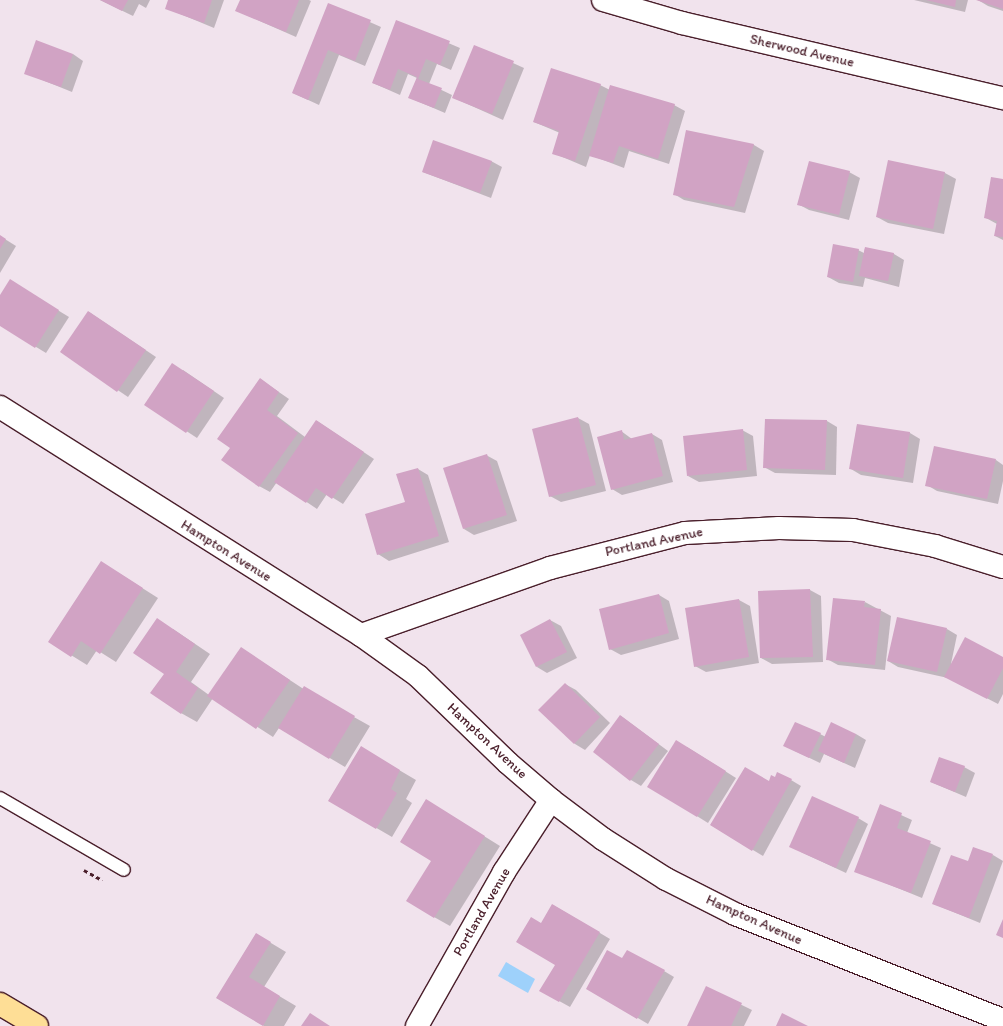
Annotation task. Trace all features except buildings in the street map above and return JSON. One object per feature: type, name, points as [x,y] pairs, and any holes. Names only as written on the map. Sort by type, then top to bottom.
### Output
[{"type":"main road","points":[[0,1004],[37,1026]]},
{"type":"street","name":"Sherwood Avenue","points":[[603,0],[682,23],[1003,98]]},
{"type":"street","name":"Hampton Avenue","points":[[0,407],[361,635],[418,676],[508,763],[551,800],[604,839],[666,879],[720,907],[1003,1020]]},
{"type":"street","name":"Portland Avenue","points":[[361,635],[550,568],[685,533],[779,528],[853,530],[935,546],[1003,567]]},
{"type":"street","name":"Portland Avenue","points":[[417,1026],[504,872],[551,800]]},
{"type":"lane","points":[[0,798],[124,870]]},
{"type":"path","points":[[84,870],[102,880]]},
{"type":"water","points":[[506,962],[535,979],[528,993],[498,976]]}]
